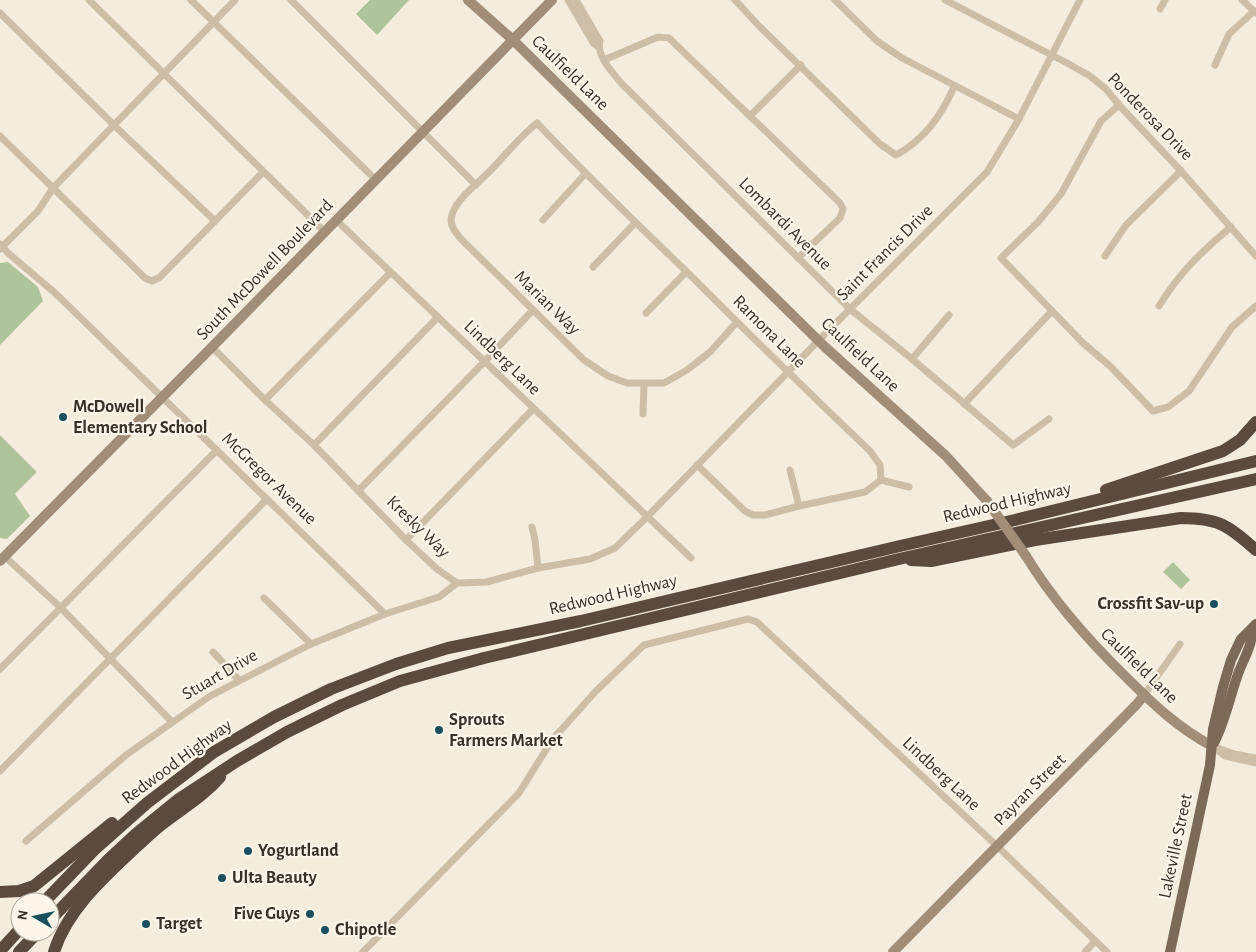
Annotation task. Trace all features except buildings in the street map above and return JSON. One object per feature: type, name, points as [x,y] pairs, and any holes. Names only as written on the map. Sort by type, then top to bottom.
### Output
[{"type":"highway","points":[[1015,520],[1218,453],[1236,443],[1256,422]]},
{"type":"highway","name":"Redwood Highway","points":[[54,892],[94,850],[147,804],[195,765],[234,739],[331,689],[396,664],[448,648],[581,622],[1256,461]]},
{"type":"highway","name":"Redwood Highway","points":[[60,910],[108,860],[179,799],[287,732],[342,705],[400,681],[494,656],[899,559],[1256,479]]},
{"type":"highway","points":[[899,559],[931,562],[1035,540],[1181,518],[1203,519],[1221,524],[1236,533],[1256,550]]},
{"type":"highway","points":[[0,892],[19,891],[34,886],[151,791],[184,767],[195,765]]},
{"type":"highway","points":[[54,952],[58,940],[72,916],[87,896],[159,826],[209,790],[230,766]]},
{"type":"highway","points":[[0,951],[10,940]]},
{"type":"highway","points":[[19,952],[28,942]]},
{"type":"main road","name":"Caulfield Lane","points":[[468,0],[513,40],[819,340],[946,456],[987,501],[1041,580],[1074,624],[1091,643],[1144,695],[1184,730],[1212,746]]},
{"type":"main road","name":"South McDowell Boulevard","points":[[1,556],[212,347],[552,0]]},
{"type":"main road","name":"Lakeville Street","points":[[1170,952],[1209,769],[1212,746],[1225,719],[1237,676],[1253,638],[1254,627]]},
{"type":"main road","name":"Payran Street","points":[[893,952],[1081,762],[1144,695]]},
{"type":"street","points":[[89,0],[325,232]]},
{"type":"street","points":[[191,0],[376,180]]},
{"type":"street","points":[[1,247],[38,211],[53,188],[235,0]]},
{"type":"street","points":[[290,0],[476,185]]},
{"type":"street","name":"Lombardi Avenue","points":[[568,0],[594,44],[599,47]]},
{"type":"street","name":"Lombardi Avenue","points":[[576,0],[600,41],[599,47],[604,60],[622,84],[850,309],[1013,445],[1049,419]]},
{"type":"street","points":[[735,0],[759,26],[880,144],[896,156],[927,131],[944,109],[954,86]]},
{"type":"street","points":[[835,0],[877,41],[902,58],[1019,119]]},
{"type":"street","name":"Ponderosa Drive","points":[[945,0],[1090,76],[1106,89],[1118,105],[1182,171],[1256,256]]},
{"type":"street","name":"Saint Francis Drive","points":[[647,517],[819,340],[987,172],[1019,119],[1080,0]]},
{"type":"street","points":[[1160,9],[1165,0]]},
{"type":"street","points":[[1215,65],[1229,34],[1255,12],[1242,0]]},
{"type":"street","points":[[0,13],[114,126],[214,221]]},
{"type":"street","points":[[604,60],[658,37],[669,38],[840,203],[844,210],[840,218],[798,258]]},
{"type":"street","points":[[750,115],[800,65]]},
{"type":"street","points":[[1118,105],[1101,122],[1061,194],[1038,222],[1001,258],[1083,343],[1111,367],[1153,411],[1168,407],[1189,391],[1232,327],[1256,306]]},
{"type":"street","name":"Ramona Lane","points":[[476,185],[508,149],[537,124],[585,174],[870,451],[880,465],[881,480]]},
{"type":"street","points":[[0,136],[145,278],[152,280],[160,277],[263,172]]},
{"type":"street","points":[[1105,256],[1126,225],[1182,171]]},
{"type":"street","points":[[543,220],[585,174]]},
{"type":"street","name":"Marian Way","points":[[476,185],[465,194],[455,209],[451,220],[454,232],[584,360],[608,376],[628,383],[664,383],[687,370],[710,352],[737,322]]},
{"type":"street","name":"Lindberg Lane","points":[[336,220],[691,558]]},
{"type":"street","points":[[593,268],[635,223]]},
{"type":"street","points":[[1159,306],[1173,283],[1194,259],[1231,227]]},
{"type":"street","name":"McGregor Avenue","points":[[1,247],[54,292],[385,614]]},
{"type":"street","points":[[646,313],[686,272]]},
{"type":"street","points":[[264,400],[390,273]]},
{"type":"street","points":[[359,490],[533,310]]},
{"type":"street","points":[[964,404],[1052,311]]},
{"type":"street","points":[[912,359],[948,315]]},
{"type":"street","points":[[314,445],[438,317]]},
{"type":"street","name":"Kresky Way","points":[[212,347],[264,400],[314,445],[406,540],[437,569],[457,582]]},
{"type":"street","points":[[643,414],[644,384]]},
{"type":"street","points":[[406,540],[533,409]]},
{"type":"street","points":[[0,669],[217,450]]},
{"type":"street","points":[[697,466],[745,511],[753,515],[765,515],[865,492],[881,480],[909,487]]},
{"type":"street","points":[[790,470],[799,506]]},
{"type":"street","points":[[0,771],[267,499]]},
{"type":"street","points":[[457,582],[487,582],[538,568],[590,559],[615,548],[647,517]]},
{"type":"street","points":[[532,527],[538,568]]},
{"type":"street","points":[[1,556],[60,607],[172,722]]},
{"type":"street","name":"Stuart Drive","points":[[26,841],[126,755],[210,696],[311,644],[385,614],[439,597],[457,582]]},
{"type":"street","points":[[264,598],[311,644]]},
{"type":"street","name":"Lindberg Lane","points":[[363,952],[519,793],[552,740],[596,691],[644,645],[752,620],[757,622],[997,846],[1107,952]]},
{"type":"street","name":"Payran Street","points":[[1144,695],[1180,644]]},
{"type":"street","points":[[213,652],[239,680]]},
{"type":"street","name":"Caulfield Lane","points":[[1212,746],[1234,754],[1256,758]]},
{"type":"street","name":"Caulfield Lane","points":[[1212,746],[1225,756],[1256,763]]},
{"type":"street","points":[[1085,952],[1096,941]]},
{"type":"green space","points":[[370,0],[409,0],[377,35],[356,14]]},
{"type":"green space","points":[[8,262],[38,287],[43,301],[0,345],[0,263]]},
{"type":"green space","points":[[0,435],[37,472],[15,494],[30,516],[7,539],[0,538]]},
{"type":"green space","points":[[1173,562],[1190,580],[1181,589],[1163,572]]},
{"type":"place","name":"McDowell Elementary School","points":[[63,417]]},
{"type":"place","name":"Crossfit Sav-up","points":[[1214,604]]},
{"type":"place","name":"Sprouts Farmers Market","points":[[439,730]]},
{"type":"place","name":"Yogurtland","points":[[248,851]]},
{"type":"place","name":"Ulta Beauty","points":[[222,878]]},
{"type":"place","name":"Five Guys","points":[[310,914]]},
{"type":"place","name":"Target","points":[[146,924]]},
{"type":"place","name":"Chipotle","points":[[325,930]]}]
